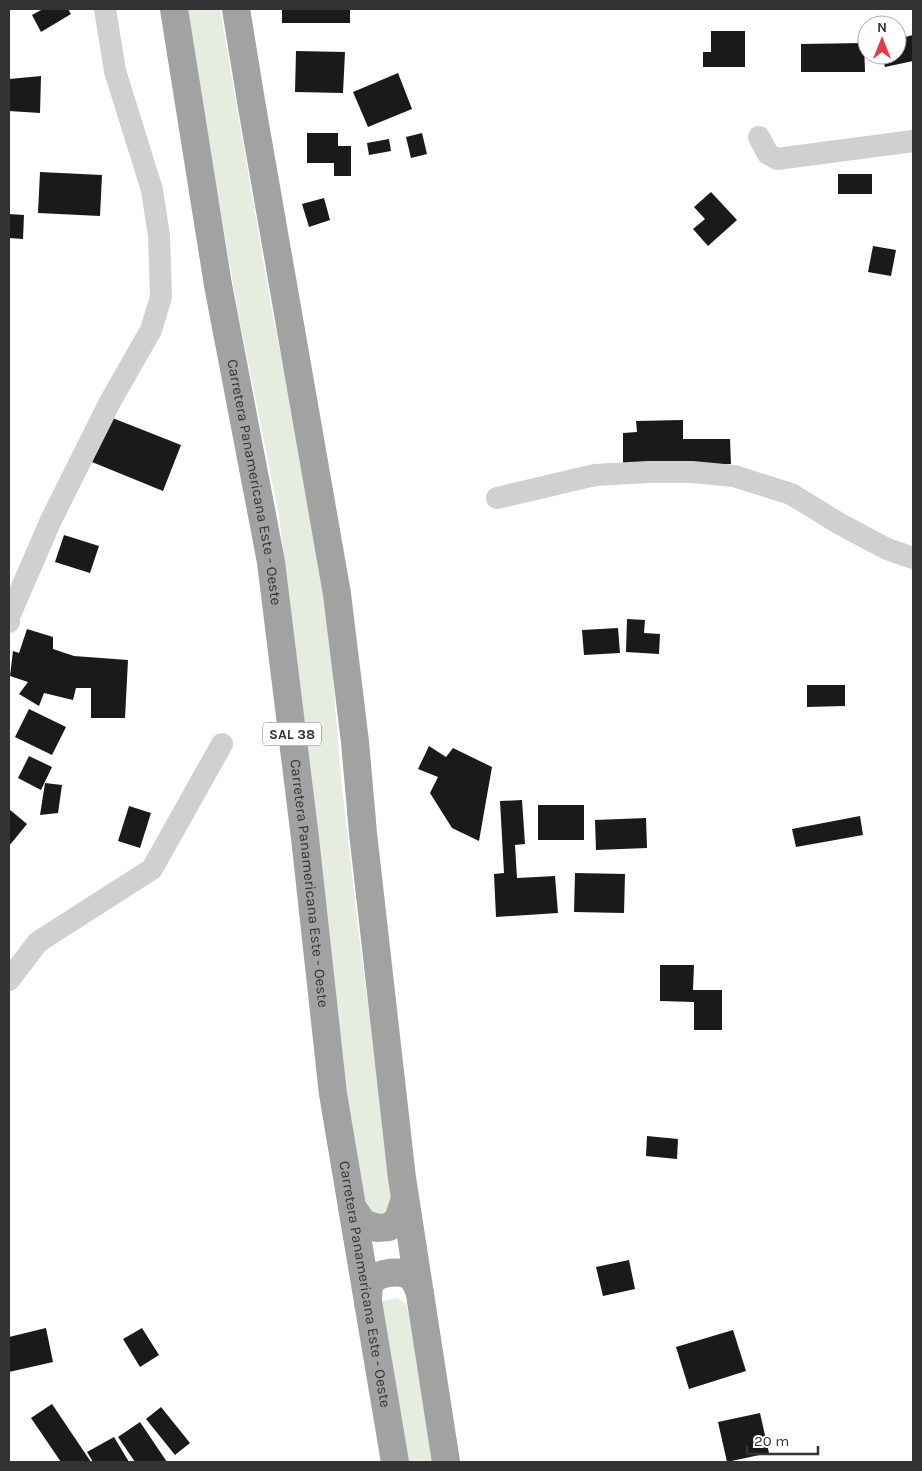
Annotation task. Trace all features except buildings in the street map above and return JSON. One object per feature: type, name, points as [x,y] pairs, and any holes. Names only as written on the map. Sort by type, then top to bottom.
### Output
[{"type":"highway","name":"Carretera Panamericana Este - Oeste","points":[[174,9],[218,285],[271,562],[306,838],[333,1094],[395,1462]]},
{"type":"highway","points":[[236,9],[337,594],[405,1199],[446,1462]]},
{"type":"highway","points":[[352,1207],[363,1223],[377,1228],[389,1227],[398,1220],[405,1199]]},
{"type":"highway","points":[[368,1302],[370,1285],[373,1279],[387,1274],[409,1276],[415,1281],[420,1293]]},
{"type":"street","points":[[9,622],[9,616],[52,520],[110,402],[151,330],[161,297],[159,236],[152,190],[115,70],[105,9]]},
{"type":"street","points":[[759,137],[768,154],[777,159],[913,141]]},
{"type":"street","points":[[497,498],[595,475],[692,472],[734,476],[790,494],[880,545],[913,558]]},
{"type":"street","points":[[9,980],[38,942],[152,869],[222,744]]},
{"type":"shaded area","points":[[186,9],[220,9],[271,306],[313,515],[328,619],[341,778],[393,1204],[389,1216],[366,1212],[343,1073],[279,516],[238,312]]},
{"type":"shaded area","points":[[397,1298],[406,1304],[409,1314],[433,1462],[404,1462],[378,1305],[382,1301]]}]
